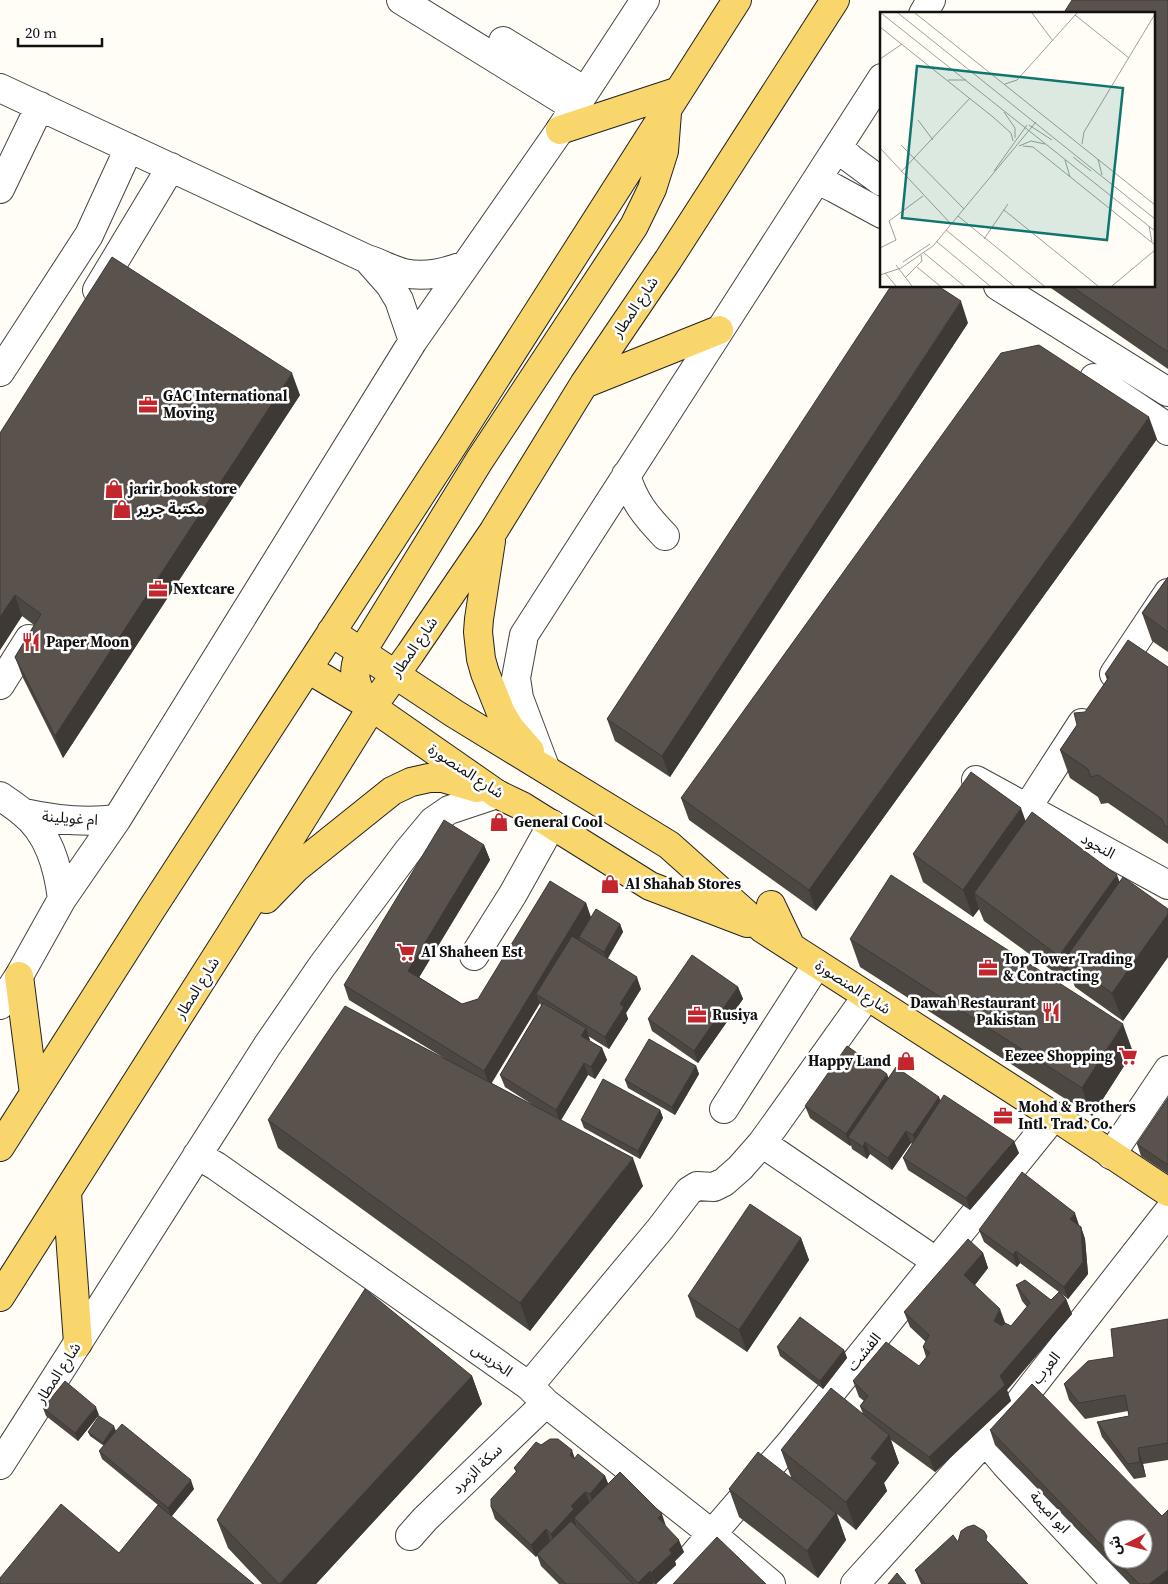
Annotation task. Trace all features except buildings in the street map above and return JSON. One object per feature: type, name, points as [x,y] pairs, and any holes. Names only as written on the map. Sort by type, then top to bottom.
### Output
[{"type":"main road","points":[[0,1147],[150,910],[308,669],[737,0]]},
{"type":"main road","name":"شارع المطار","points":[[0,1297],[372,707],[493,532],[584,384],[668,260],[834,0]]},
{"type":"main road","points":[[573,109],[673,101]]},
{"type":"main road","points":[[372,707],[362,696],[356,681],[356,662],[479,460],[634,226],[652,190],[664,151],[673,101]]},
{"type":"main road","points":[[584,384],[719,330]]},
{"type":"main road","points":[[493,532],[479,619],[478,632],[481,659],[500,713],[510,728],[545,769]]},
{"type":"main road","name":"شارع المنصورة","points":[[331,632],[455,714],[670,845],[767,917],[791,947],[1054,1116],[1168,1192]]},
{"type":"main road","name":"شارع المنصورة","points":[[308,669],[372,707],[497,794],[552,824],[650,886],[767,917]]},
{"type":"main road","points":[[230,935],[296,868],[392,791],[418,780],[442,778],[497,794]]},
{"type":"main road","points":[[19,976],[34,1094]]},
{"type":"main road","points":[[67,1193],[78,1343]]},
{"type":"street","points":[[401,0],[573,109]]},
{"type":"street","points":[[434,0],[573,109]]},
{"type":"street","points":[[0,1005],[19,976],[62,899],[117,819],[413,341],[573,109],[645,0]]},
{"type":"street","points":[[924,12],[931,0]]},
{"type":"street","points":[[545,769],[517,688],[516,678],[524,635],[880,81]]},
{"type":"street","points":[[0,88],[367,259],[405,273],[429,275],[442,273],[466,264]]},
{"type":"street","points":[[0,189],[40,106]]},
{"type":"street","points":[[838,147],[880,181]]},
{"type":"street","points":[[0,372],[88,235],[129,148]]},
{"type":"street","points":[[85,309],[171,167]]},
{"type":"street","points":[[817,180],[880,213]]},
{"type":"street","points":[[367,259],[390,285],[399,300],[413,341]]},
{"type":"street","points":[[1001,288],[1168,392]]},
{"type":"street","points":[[1094,378],[1167,427]]},
{"type":"street","points":[[626,475],[630,490],[637,503],[665,536]]},
{"type":"street","points":[[1027,808],[1168,593]]},
{"type":"street","points":[[0,685],[29,640]]},
{"type":"street","name":"النجود","points":[[976,780],[1168,885]]},
{"type":"street","name":"شارع المطار","points":[[0,1465],[267,1046],[322,966],[433,821],[449,810],[497,794]]},
{"type":"street","name":"ام غويلينة","points":[[0,796],[24,813],[37,828],[47,844],[55,861],[62,899]]},
{"type":"street","name":"ام غويلينة","points":[[24,813],[62,821],[117,819]]},
{"type":"street","points":[[474,956],[513,894],[552,824]]},
{"type":"street","points":[[724,1109],[817,964]]},
{"type":"street","name":"سكة الزمرد","points":[[410,1536],[537,1394],[689,1191],[697,1186],[714,1187],[724,1182],[740,1168],[762,1142],[867,996]]},
{"type":"street","points":[[1111,1155],[1168,1070]]},
{"type":"street","name":"الفشت","points":[[669,1584],[792,1442],[1054,1116]]},
{"type":"street","points":[[762,1142],[937,1262]]},
{"type":"street","name":"الخريس","points":[[198,1155],[537,1394],[712,1534],[771,1584]]},
{"type":"street","name":"العرب","points":[[855,1584],[1018,1404],[1168,1212]]},
{"type":"street","name":"ابو اميمة","points":[[985,1440],[1116,1584]]},
{"type":"place","name":"GAC International Moving","points":[[148,405]]},
{"type":"place","name":"jarir book store","points":[[114,489]]},
{"type":"place","name":"مكتبة جرير","points":[[122,509]]},
{"type":"place","name":"Nextcare","points":[[158,589]]},
{"type":"place","name":"Paper Moon","points":[[31,642]]},
{"type":"place","name":"General Cool","points":[[499,822]]},
{"type":"place","name":"Al Shahab Stores","points":[[610,884]]},
{"type":"place","name":"Al Shaheen Est","points":[[406,952]]},
{"type":"place","name":"Top Tower Trading & Contracting","points":[[988,968]]},
{"type":"place","name":"Dawah Restaurant Pakistan","points":[[1051,1012]]},
{"type":"place","name":"Rusiya","points":[[697,1015]]},
{"type":"place","name":"Eezee Shopping","points":[[1128,1056]]},
{"type":"place","name":"Happy Land","points":[[906,1061]]},
{"type":"place","name":"Mohd & Brothers Intl. Trad. Co.","points":[[1003,1116]]}]
